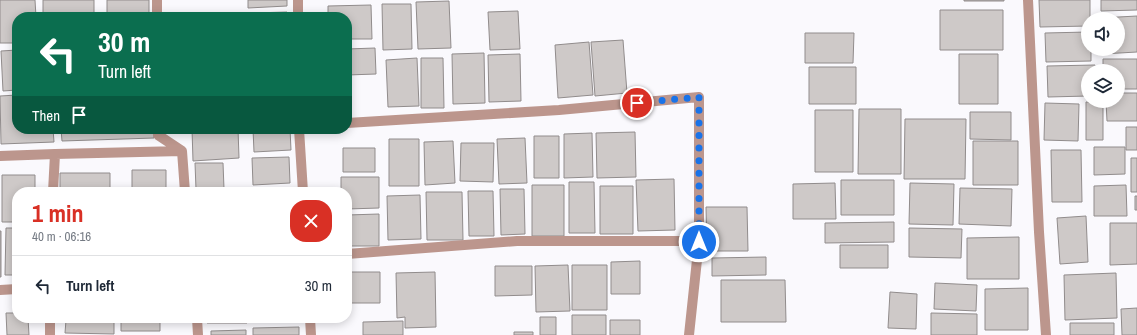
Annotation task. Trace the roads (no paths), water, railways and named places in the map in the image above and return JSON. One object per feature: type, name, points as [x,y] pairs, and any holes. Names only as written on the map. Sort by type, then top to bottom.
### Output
[{"type":"street","points":[[157,0],[157,12]]},
{"type":"street","points":[[298,0],[298,12]]},
{"type":"street","points":[[1028,0],[1039,232],[1046,335]]},
{"type":"street","points":[[352,123],[559,110],[699,97],[699,242],[689,335]]},
{"type":"street","points":[[158,134],[182,151]]},
{"type":"street","points":[[299,134],[303,187]]},
{"type":"street","points":[[0,156],[182,151]]},
{"type":"street","points":[[182,151],[185,187]]},
{"type":"street","points":[[53,187],[55,154]]},
{"type":"street","points":[[352,254],[517,241],[699,242]]},
{"type":"street","points":[[0,290],[12,289]]},
{"type":"street","points":[[50,323],[50,335]]},
{"type":"street","points":[[197,323],[198,335]]},
{"type":"street","points":[[310,323],[311,335]]}]
